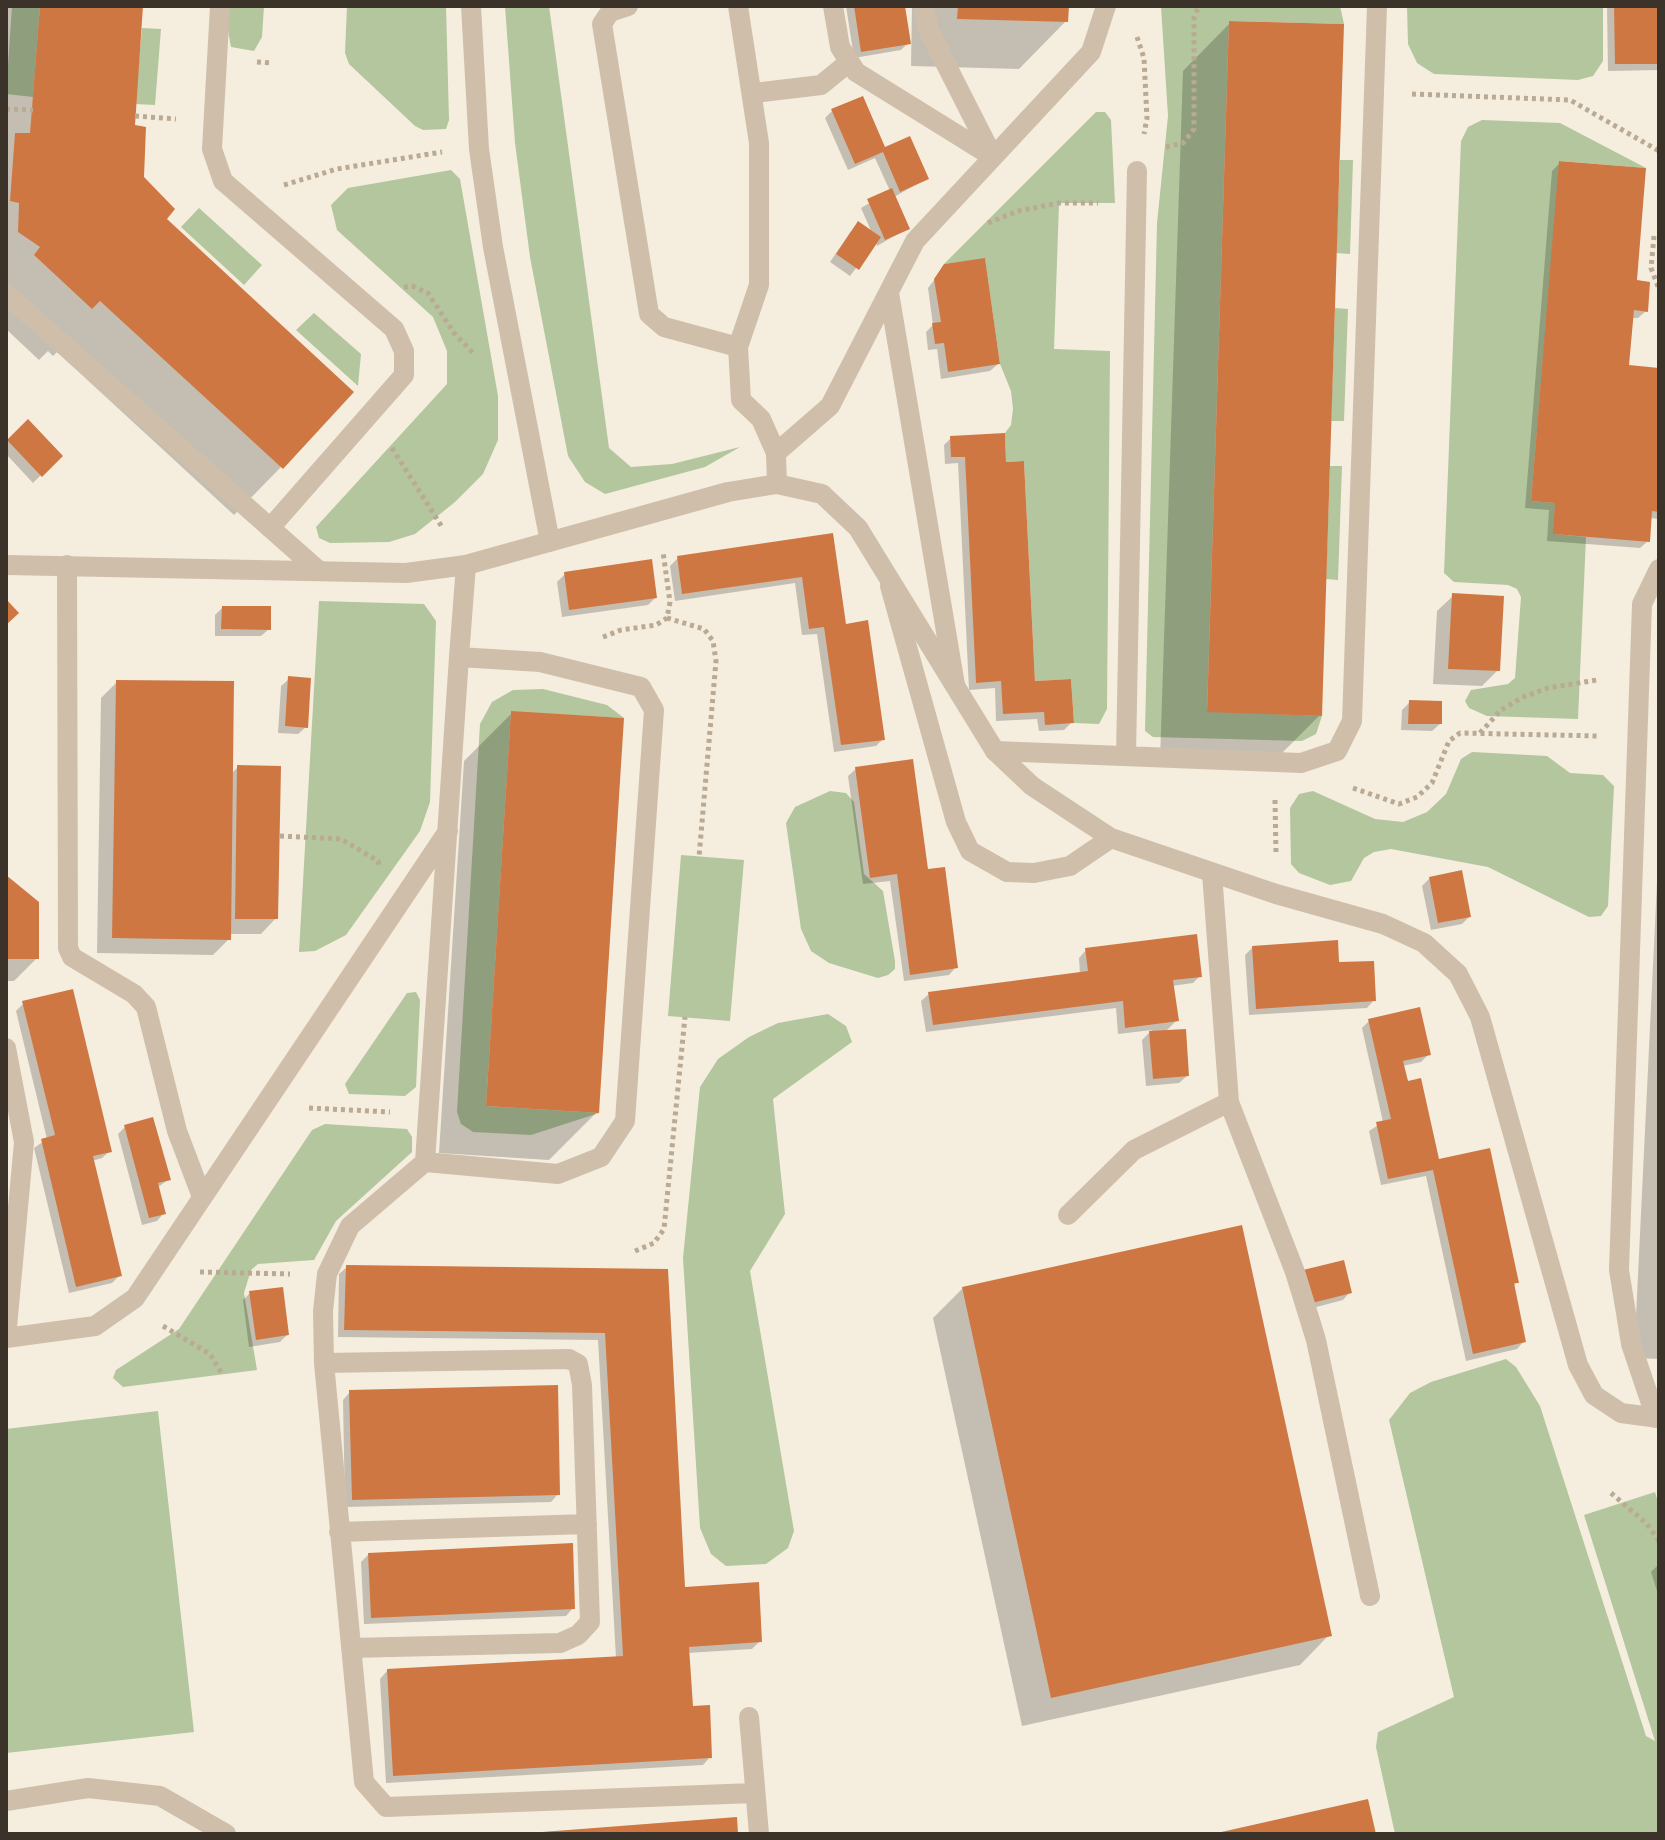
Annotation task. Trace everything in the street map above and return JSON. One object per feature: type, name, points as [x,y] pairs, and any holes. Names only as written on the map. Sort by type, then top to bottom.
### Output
[{"type":"street","points":[[220,6],[212,149],[223,181],[394,329],[404,351],[404,375],[270,528]]},
{"type":"street","points":[[471,6],[479,149],[550,542]]},
{"type":"street","points":[[628,6],[610,12],[602,24],[649,314],[664,327],[738,347]]},
{"type":"street","points":[[738,6],[754,93],[759,143],[759,285],[738,347],[741,400],[761,419],[776,453],[777,484]]},
{"type":"street","points":[[833,6],[840,47],[848,63],[993,157]]},
{"type":"street","points":[[923,6],[929,31],[993,157]]},
{"type":"street","points":[[776,453],[830,406],[915,241],[1091,52],[1103,25],[1106,6]]},
{"type":"street","points":[[995,751],[1301,763],[1337,751],[1352,721],[1377,6]]},
{"type":"street","points":[[754,93],[821,85],[848,63]]},
{"type":"street","points":[[1126,756],[1137,171]]},
{"type":"street","points":[[889,293],[955,685]]},
{"type":"street","points":[[6,294],[319,571]]},
{"type":"street","points":[[6,565],[406,573],[466,565],[728,492],[777,484],[822,494],[858,528],[995,751],[1032,786],[1111,838],[1276,894],[1383,924],[1424,943],[1458,974],[1480,1017],[1578,1365],[1594,1395],[1621,1413],[1658,1418],[1631,1344],[1619,1270],[1635,736],[1642,604],[1659,569]]},
{"type":"street","points":[[67,565],[68,948],[72,957],[134,994],[146,1007],[177,1131],[202,1197]]},
{"type":"street","points":[[466,565],[425,1162],[350,1226],[327,1274],[323,1311],[324,1363],[364,1782],[386,1807],[754,1793]]},
{"type":"street","points":[[887,575],[956,822],[970,851],[1007,872],[1034,873],[1070,866],[1111,838]]},
{"type":"street","points":[[425,1162],[558,1174],[601,1157],[625,1121],[654,710],[641,687],[540,662],[459,657]]},
{"type":"street","points":[[6,1048],[24,1142],[6,1338],[95,1326],[135,1298],[448,831]]},
{"type":"street","points":[[1212,873],[1229,1102],[1295,1272],[1316,1340],[1370,1596]]},
{"type":"street","points":[[1068,1215],[1134,1150],[1229,1102]]},
{"type":"street","points":[[324,1363],[552,1358],[578,1364],[590,1622],[578,1635],[560,1643],[351,1648]]},
{"type":"street","points":[[339,1532],[587,1524]]},
{"type":"street","points":[[749,1717],[759,1834]]},
{"type":"street","points":[[6,1801],[88,1788],[160,1796],[226,1834]]},
{"type":"path","points":[[1156,148],[1183,143],[1194,129],[1194,18],[1199,6]]},
{"type":"path","points":[[1144,58],[1147,118]]},
{"type":"path","points":[[1431,95],[1570,100],[1659,151]]},
{"type":"path","points":[[6,109],[33,110]]},
{"type":"path","points":[[245,200],[337,169],[451,151]]},
{"type":"path","points":[[978,227],[1018,211],[1059,203],[1136,203]]},
{"type":"path","points":[[1654,236],[1651,268],[1659,289]]},
{"type":"path","points":[[370,308],[390,291],[412,286],[428,293],[470,352],[486,357],[514,355]]},
{"type":"path","points":[[370,413],[466,565]]},
{"type":"path","points":[[588,674],[595,645],[602,638],[621,630],[656,625],[667,618],[670,602],[657,512]]},
{"type":"path","points":[[667,618],[704,629],[713,641],[716,661],[699,857]]},
{"type":"path","points":[[1480,734],[1501,710],[1523,697],[1548,688],[1597,680]]},
{"type":"path","points":[[1301,763],[1375,798],[1399,804],[1417,797],[1432,783],[1449,741],[1460,733],[1635,736]]},
{"type":"path","points":[[1275,763],[1276,894]]},
{"type":"path","points":[[280,836],[341,839]]},
{"type":"path","points":[[635,1251],[654,1243],[664,1229],[685,1017]]},
{"type":"path","points":[[308,1108],[429,1114]]},
{"type":"path","points":[[199,1272],[327,1274]]},
{"type":"path","points":[[163,1325],[210,1354],[222,1374]]},
{"type":"path","points":[[1611,1493],[1647,1524],[1659,1541]]},
{"type":"green space","points":[[12,6],[40,6],[33,97],[6,94]]},
{"type":"green space","points":[[229,6],[264,6],[262,37],[254,51],[231,47]]},
{"type":"green space","points":[[347,6],[446,6],[449,120],[446,129],[423,130],[415,126],[349,64],[345,53]]},
{"type":"green space","points":[[505,6],[549,6],[609,448],[631,467],[672,464],[740,447],[705,467],[605,494],[585,482],[568,456],[530,257],[515,143]]},
{"type":"green space","points":[[1161,6],[1340,6],[1344,24],[1229,21],[1207,711],[1322,716],[1316,734],[1302,741],[1153,737],[1145,731],[1157,223],[1168,116]]},
{"type":"green space","points":[[1407,6],[1603,6],[1603,61],[1593,76],[1578,80],[1434,74],[1417,63],[1408,44]]},
{"type":"green space","points":[[142,28],[161,29],[155,105],[135,104]]},
{"type":"green space","points":[[1096,112],[1105,112],[1111,120],[1115,203],[1059,203],[1054,349],[1110,351],[1107,709],[1099,724],[1074,723],[1071,679],[1035,681],[1024,461],[1006,462],[1005,433],[1011,425],[1013,409],[1011,391],[1000,364],[985,259],[944,264]]},
{"type":"green space","points":[[1482,120],[1560,123],[1646,168],[1560,161],[1531,501],[1555,503],[1554,534],[1586,537],[1578,719],[1487,716],[1469,708],[1465,701],[1471,690],[1508,684],[1515,678],[1521,597],[1517,589],[1508,585],[1454,582],[1444,573],[1461,141],[1468,127]]},
{"type":"green space","points":[[1340,160],[1353,160],[1350,254],[1336,253]]},
{"type":"green space","points":[[451,170],[460,179],[498,396],[498,440],[483,474],[455,502],[415,534],[389,542],[330,543],[319,538],[316,527],[447,384],[447,351],[433,317],[337,230],[331,205],[348,188]]},
{"type":"green space","points":[[199,208],[262,265],[244,285],[181,227]]},
{"type":"green space","points":[[1335,308],[1348,309],[1344,421],[1331,421]]},
{"type":"green space","points":[[314,313],[361,354],[358,386],[296,330]]},
{"type":"green space","points":[[1330,466],[1342,466],[1338,580],[1326,579]]},
{"type":"green space","points":[[319,601],[424,604],[436,621],[430,802],[420,831],[346,935],[315,951],[299,952]]},
{"type":"green space","points":[[543,689],[607,705],[624,718],[511,712],[486,1106],[599,1113],[531,1135],[473,1132],[461,1124],[457,1112],[480,724],[492,702],[513,690]]},
{"type":"green space","points":[[1472,752],[1547,756],[1570,773],[1603,775],[1614,786],[1608,906],[1601,916],[1589,917],[1488,867],[1391,849],[1374,852],[1364,858],[1351,881],[1330,885],[1299,873],[1291,864],[1290,808],[1299,794],[1313,791],[1375,819],[1403,822],[1427,812],[1446,794],[1461,759]]},
{"type":"green space","points":[[830,791],[846,793],[854,802],[864,874],[883,891],[895,969],[878,978],[829,963],[811,951],[801,929],[786,823],[795,807]]},
{"type":"green space","points":[[681,855],[744,860],[730,1021],[668,1016]]},
{"type":"green space","points":[[416,992],[420,1000],[416,1087],[405,1096],[349,1094],[345,1084],[407,993]]},
{"type":"green space","points":[[828,1014],[846,1026],[852,1042],[773,1099],[785,1214],[750,1271],[794,1531],[788,1548],[766,1564],[726,1566],[711,1554],[700,1528],[683,1258],[700,1087],[718,1059],[749,1037],[778,1023]]},
{"type":"green space","points":[[325,1124],[407,1129],[412,1137],[412,1152],[336,1221],[314,1260],[258,1264],[251,1270],[244,1293],[257,1370],[123,1387],[113,1378],[116,1370],[179,1329],[312,1130]]},
{"type":"green space","points":[[1506,1359],[1516,1367],[1540,1406],[1646,1736],[1655,1741],[1584,1515],[1655,1492],[1659,1506],[1659,1834],[1395,1834],[1376,1747],[1378,1732],[1454,1697],[1389,1420],[1410,1393],[1431,1382]]},
{"type":"green space","points":[[158,1411],[194,1732],[6,1753],[6,1429]]},
{"type":"building","points":[[40,6],[143,6],[135,125],[146,127],[144,177],[175,209],[167,219],[354,392],[283,469],[100,301],[92,309],[34,255],[40,247],[18,232],[19,203],[10,201],[15,133],[30,133]]},
{"type":"building","points":[[854,6],[905,6],[911,44],[861,52]]},
{"type":"building","points":[[958,6],[1069,6],[1068,22],[957,19]]},
{"type":"building","points":[[1614,6],[1659,6],[1659,64],[1615,64]]},
{"type":"building","points":[[1229,21],[1344,24],[1322,716],[1207,712]]},
{"type":"building","points":[[863,96],[885,147],[910,136],[929,179],[900,192],[883,152],[855,164],[831,109]]},
{"type":"building","points":[[1559,161],[1646,168],[1637,280],[1650,282],[1648,312],[1634,310],[1629,365],[1659,368],[1659,512],[1652,511],[1650,542],[1553,534],[1555,503],[1531,501]]},
{"type":"building","points":[[892,188],[910,229],[885,240],[867,199]]},
{"type":"building","points":[[858,221],[881,237],[859,270],[836,254]]},
{"type":"building","points":[[985,258],[1000,364],[948,372],[944,343],[935,344],[932,323],[941,322],[934,279],[944,264]]},
{"type":"building","points":[[28,419],[63,456],[42,477],[7,440]]},
{"type":"building","points":[[1005,433],[1006,462],[1024,461],[1035,681],[1071,679],[1074,723],[1045,725],[1044,712],[1003,714],[1001,681],[976,683],[965,457],[951,457],[950,436]]},
{"type":"building","points":[[833,533],[846,624],[868,620],[885,740],[841,745],[824,627],[809,629],[802,577],[682,594],[677,556]]},
{"type":"building","points":[[652,559],[657,598],[569,610],[564,572]]},
{"type":"building","points":[[1452,593],[1504,596],[1500,671],[1448,669]]},
{"type":"building","points":[[6,599],[19,613],[6,625]]},
{"type":"building","points":[[222,606],[271,606],[271,630],[221,629]]},
{"type":"building","points":[[288,676],[311,678],[308,728],[285,726]]},
{"type":"building","points":[[116,680],[234,681],[231,940],[112,938]]},
{"type":"building","points":[[1409,700],[1442,701],[1442,724],[1408,724]]},
{"type":"building","points":[[511,711],[624,718],[599,1113],[486,1106]]},
{"type":"building","points":[[913,759],[928,869],[945,867],[958,968],[910,975],[897,874],[870,878],[855,767]]},
{"type":"building","points":[[237,765],[281,766],[278,919],[235,919]]},
{"type":"building","points":[[1462,870],[1471,917],[1438,923],[1429,877]]},
{"type":"building","points":[[6,875],[39,902],[39,959],[6,959]]},
{"type":"building","points":[[1197,934],[1202,977],[1173,980],[1179,1021],[1125,1028],[1123,1001],[933,1025],[928,992],[1088,971],[1085,948]]},
{"type":"building","points":[[1338,940],[1339,962],[1374,961],[1376,1001],[1256,1009],[1252,946]]},
{"type":"building","points":[[73,989],[112,1152],[93,1156],[122,1276],[76,1287],[41,1139],[55,1135],[22,1001]]},
{"type":"building","points":[[1420,1007],[1431,1055],[1403,1061],[1408,1081],[1421,1078],[1439,1159],[1490,1148],[1519,1283],[1514,1283],[1526,1342],[1473,1354],[1433,1170],[1388,1179],[1376,1122],[1391,1119],[1368,1019]]},
{"type":"building","points":[[1186,1029],[1189,1076],[1153,1079],[1149,1031]]},
{"type":"building","points":[[153,1117],[171,1180],[158,1183],[166,1214],[149,1218],[124,1125]]},
{"type":"building","points":[[1242,1225],[1332,1636],[1051,1698],[962,1287]]},
{"type":"building","points":[[1344,1260],[1352,1293],[1312,1303],[1303,1270]]},
{"type":"building","points":[[346,1265],[668,1269],[685,1587],[759,1582],[762,1642],[689,1647],[693,1706],[710,1705],[712,1758],[393,1776],[387,1669],[623,1656],[605,1333],[344,1330]]},
{"type":"building","points":[[283,1287],[289,1335],[256,1340],[249,1291]]},
{"type":"building","points":[[558,1385],[560,1495],[352,1500],[349,1390]]},
{"type":"building","points":[[573,1543],[575,1609],[371,1618],[368,1553]]},
{"type":"building","points":[[1368,1799],[1376,1834],[1217,1834],[1217,1833]]},
{"type":"building","points":[[737,1817],[738,1834],[542,1834],[542,1832]]}]
